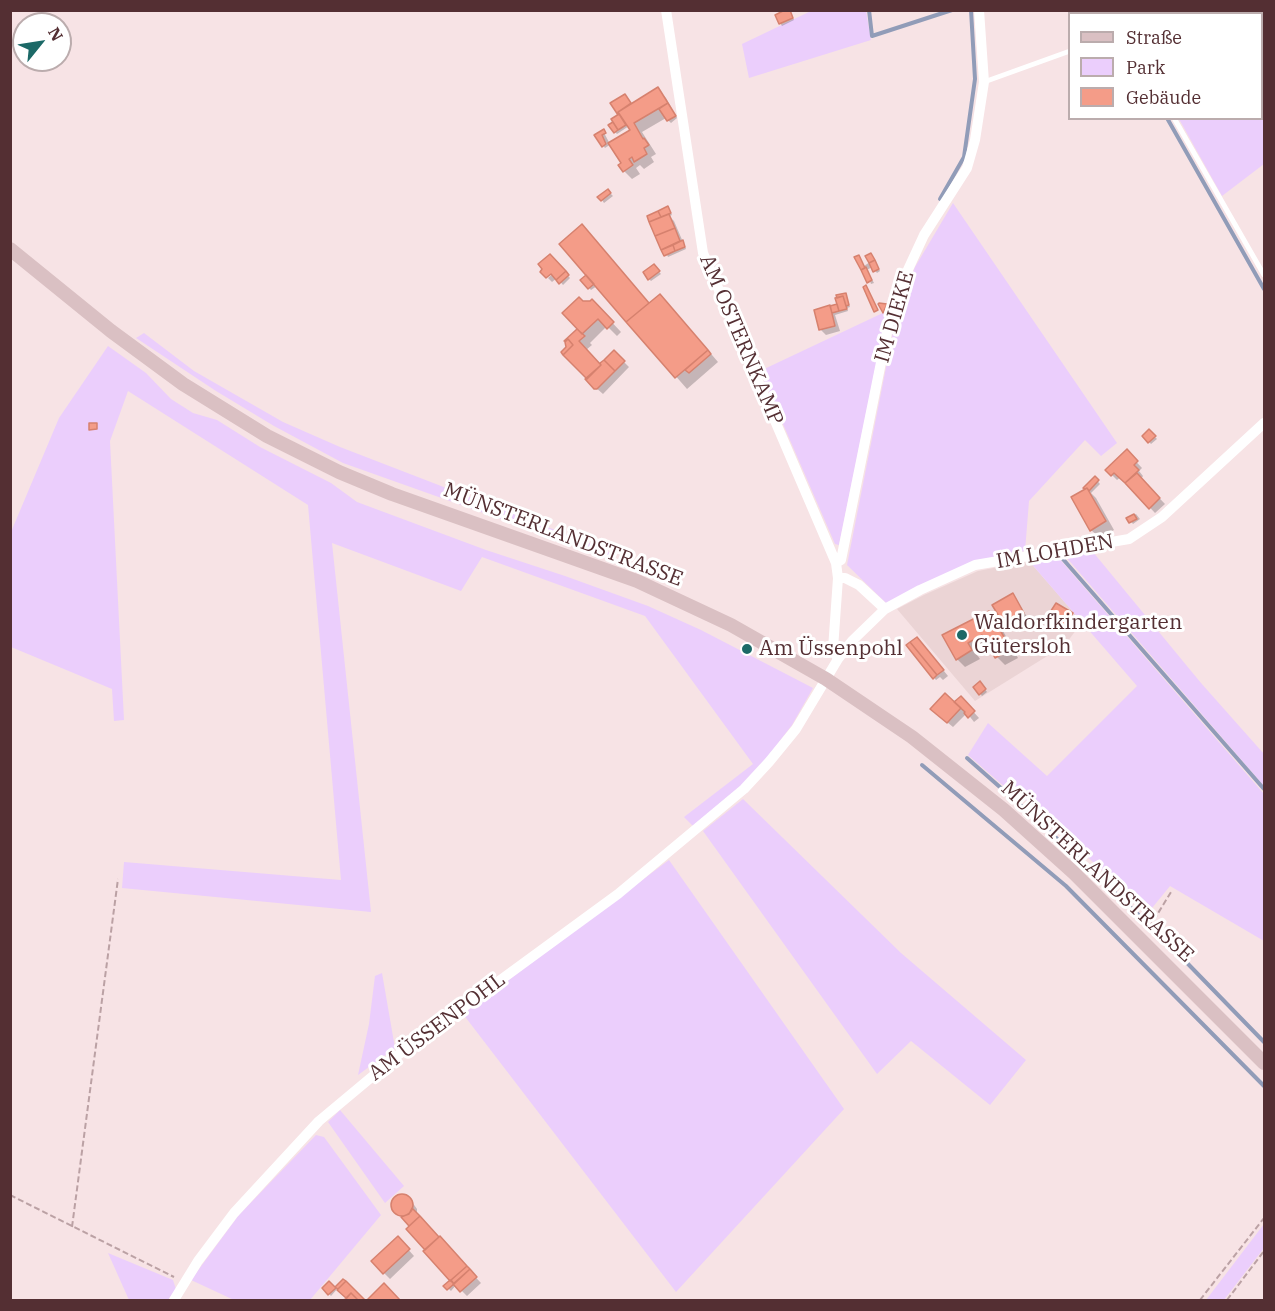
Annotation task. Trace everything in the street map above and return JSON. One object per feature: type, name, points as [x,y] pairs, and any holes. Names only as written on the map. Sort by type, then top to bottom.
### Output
[{"type":"main road","name":"MÜNSTERLANDSTRASSE","points":[[10,249],[111,331],[183,384],[267,436],[339,472],[392,494],[637,581],[731,625],[826,679],[912,736],[1004,810],[1074,873],[1264,1063]]},
{"type":"street","name":"AM OSTERNKAMP","points":[[666,10],[703,253],[836,563],[838,578],[833,649],[838,659]]},
{"type":"street","name":"IM DIEKE","points":[[836,563],[841,560],[896,298],[924,235],[967,168],[977,128],[984,82],[980,10]]},
{"type":"street","name":"IM LOHDEN","points":[[826,679],[852,641],[885,609],[920,590],[975,566],[1129,539],[1162,517],[1264,423]]},
{"type":"street","points":[[838,578],[845,578],[859,585],[885,609]]},
{"type":"street","name":"AM ÜSSENPOHL","points":[[174,1300],[234,1212],[319,1121],[398,1054],[618,894],[744,789],[796,729],[826,679]]},
{"type":"lane","points":[[984,82],[1068,52]]},
{"type":"lane","points":[[1175,120],[1264,275]]},
{"type":"path","points":[[72,1227],[118,879]]},
{"type":"path","points":[[1141,939],[1171,892]]},
{"type":"path","points":[[10,1195],[185,1282]]},
{"type":"path","points":[[1200,1300],[1264,1218]]},
{"type":"path","points":[[1227,1300],[1264,1251]]},
{"type":"shaded area","points":[[1029,561],[1082,622],[1065,645],[975,701],[897,609],[978,571]]},
{"type":"green space","points":[[1190,10],[1258,10],[1259,12],[1185,12]]},
{"type":"green space","points":[[811,11],[866,11],[871,40],[749,78],[742,44]]},
{"type":"green space","points":[[1263,17],[1264,19],[1263,84]]},
{"type":"green space","points":[[1263,92],[1264,164],[1222,196],[1180,120],[1263,120]]},
{"type":"green space","points":[[953,203],[1117,443],[1101,456],[1085,440],[1029,501],[1025,551],[972,562],[886,603],[847,565],[896,317],[915,267]]},
{"type":"green space","points":[[887,311],[839,545],[835,544],[760,371]]},
{"type":"green space","points":[[144,333],[194,371],[283,422],[340,447],[607,550],[613,559],[343,463],[274,426],[216,391],[136,338]]},
{"type":"green space","points":[[108,346],[146,373],[171,399],[193,413],[217,420],[260,447],[331,483],[357,502],[648,606],[701,630],[813,688],[792,725],[753,776],[693,826],[684,817],[753,764],[645,616],[482,557],[461,591],[332,543],[371,912],[122,888],[124,862],[341,880],[308,505],[128,391],[110,441],[124,720],[114,721],[112,689],[11,647],[11,532],[59,418]]},
{"type":"green space","points":[[1093,552],[1201,683],[1264,754],[1264,786],[1066,557]]},
{"type":"green space","points":[[1057,556],[1264,794],[1264,941],[1170,886],[1148,913],[1025,799],[1022,802],[968,755],[988,723],[1047,776],[1137,686],[1029,561]]},
{"type":"green space","points":[[743,799],[901,953],[1026,1060],[990,1105],[911,1041],[877,1074],[703,831]]},
{"type":"green space","points":[[669,860],[844,1109],[676,1292],[463,1014]]},
{"type":"green space","points":[[382,973],[395,1048],[358,1075],[369,1024],[375,976]]},
{"type":"green space","points":[[340,1110],[404,1186],[385,1203],[328,1122]]},
{"type":"green space","points":[[316,1135],[324,1137],[381,1215],[310,1300],[234,1300],[191,1280],[238,1216]]},
{"type":"green space","points":[[1264,1224],[1264,1248],[1224,1300],[1206,1300]]},
{"type":"green space","points":[[108,1253],[173,1280],[176,1289],[168,1300],[129,1300]]},
{"type":"building","points":[[790,10],[793,18],[779,24],[775,15]]},
{"type":"building","points":[[658,87],[668,103],[634,123],[649,145],[644,148],[647,154],[634,162],[632,157],[629,159],[633,165],[623,172],[618,165],[621,163],[608,143],[630,130],[618,112]]},
{"type":"building","points":[[625,94],[631,103],[618,112],[618,115],[610,103]]},
{"type":"building","points":[[668,103],[676,116],[667,121],[659,109]]},
{"type":"building","points":[[619,114],[626,125],[618,130],[611,119]]},
{"type":"building","points":[[613,122],[618,130],[614,133],[608,125]]},
{"type":"building","points":[[604,129],[606,133],[602,135],[606,144],[602,147],[594,135]]},
{"type":"building","points":[[608,189],[611,193],[601,201],[597,197]]},
{"type":"building","points":[[668,206],[671,213],[661,217],[658,211]]},
{"type":"building","points":[[658,211],[661,217],[649,222],[647,216]]},
{"type":"building","points":[[669,214],[675,228],[655,236],[649,222]]},
{"type":"building","points":[[582,224],[649,303],[626,322],[559,244]]},
{"type":"building","points":[[675,228],[680,241],[661,250],[655,236]]},
{"type":"building","points":[[683,240],[685,247],[675,251],[673,245]]},
{"type":"building","points":[[673,245],[675,251],[664,256],[661,250]]},
{"type":"building","points":[[871,253],[875,260],[869,263],[865,256]]},
{"type":"building","points":[[550,254],[566,271],[556,280],[551,274],[546,278],[540,272],[542,269],[538,264]]},
{"type":"building","points":[[859,255],[865,268],[861,270],[854,257]]},
{"type":"building","points":[[875,260],[879,269],[873,272],[869,263]]},
{"type":"building","points":[[654,264],[660,271],[648,280],[643,272]]},
{"type":"building","points":[[866,267],[872,280],[867,283],[861,270]]},
{"type":"building","points":[[566,271],[569,275],[559,284],[556,280]]},
{"type":"building","points":[[586,275],[594,284],[588,289],[580,280]]},
{"type":"building","points":[[866,285],[878,310],[874,312],[863,287]]},
{"type":"building","points":[[846,293],[849,305],[846,306],[843,296],[837,298],[836,295]]},
{"type":"building","points":[[660,294],[708,350],[675,378],[626,322]]},
{"type":"building","points":[[843,296],[847,309],[839,311],[835,298]]},
{"type":"building","points":[[579,297],[583,301],[592,299],[614,322],[607,329],[598,319],[582,334],[562,313]]},
{"type":"building","points":[[837,304],[839,311],[832,313],[830,306]]},
{"type":"building","points":[[878,304],[887,304],[883,313]]},
{"type":"building","points":[[830,305],[835,326],[819,330],[814,310]]},
{"type":"building","points":[[577,329],[585,336],[579,341],[601,365],[587,379],[563,355],[573,345],[568,339],[564,341]]},
{"type":"building","points":[[568,339],[573,345],[563,355],[561,352],[566,347],[565,342]]},
{"type":"building","points":[[614,350],[625,361],[615,371],[604,360]]},
{"type":"building","points":[[708,350],[711,354],[689,373],[685,370]]},
{"type":"building","points":[[604,360],[615,371],[597,389],[594,389],[585,379]]},
{"type":"building","points":[[89,423],[97,423],[97,429],[89,430]]},
{"type":"building","points":[[1149,429],[1156,436],[1148,443],[1142,436]]},
{"type":"building","points":[[1127,449],[1138,461],[1134,465],[1139,470],[1125,483],[1114,473],[1111,476],[1105,470]]},
{"type":"building","points":[[1137,473],[1160,498],[1149,509],[1125,483]]},
{"type":"building","points":[[1095,476],[1099,480],[1089,491],[1083,488]]},
{"type":"building","points":[[1087,488],[1106,521],[1090,531],[1071,497]]},
{"type":"building","points":[[1134,514],[1137,519],[1129,523],[1126,518]]},
{"type":"building","points":[[1013,593],[1024,613],[998,626],[995,621],[1000,618],[992,605]]},
{"type":"building","points":[[1056,603],[1073,613],[1064,627],[1047,617]]},
{"type":"building","name":"Waldorfkindergarten Gütersloh","points":[[989,611],[1011,649],[995,658],[982,635],[968,643],[972,650],[956,660],[942,635]]},
{"type":"building","points":[[1047,617],[1064,627],[1062,630],[1045,620]]},
{"type":"building","points":[[917,637],[944,670],[937,675],[910,642]]},
{"type":"building","points":[[910,642],[937,675],[933,679],[906,645]]},
{"type":"building","points":[[980,681],[986,689],[979,695],[973,687]]},
{"type":"building","points":[[945,693],[961,708],[947,723],[930,709]]},
{"type":"building","points":[[961,696],[975,711],[968,718],[954,702]]},
{"type":"building","points":[[402,1194],[410,1197],[413,1205],[410,1213],[402,1216],[394,1213],[391,1205],[394,1197]]},
{"type":"building","points":[[412,1208],[420,1216],[409,1226],[401,1217],[409,1214]]},
{"type":"building","points":[[420,1216],[439,1237],[425,1250],[406,1229]]},
{"type":"building","points":[[398,1236],[410,1249],[383,1274],[371,1261]]},
{"type":"building","points":[[440,1236],[467,1266],[450,1281],[423,1251]]},
{"type":"building","points":[[467,1266],[470,1269],[454,1284],[451,1280]]},
{"type":"building","points":[[470,1269],[477,1277],[460,1292],[453,1284]]},
{"type":"building","points":[[343,1279],[346,1281],[338,1289],[335,1287]]},
{"type":"building","points":[[450,1280],[454,1284],[447,1290],[443,1286]]},
{"type":"building","points":[[329,1281],[336,1288],[328,1295],[322,1288]]},
{"type":"building","points":[[346,1281],[365,1300],[358,1300],[351,1293],[346,1298],[337,1290]]},
{"type":"building","points":[[384,1283],[400,1300],[367,1300]]},
{"type":"building","points":[[351,1293],[358,1300],[343,1300],[346,1299]]},
{"type":"waterway","points":[[869,10],[872,36],[952,10]]},
{"type":"waterway","points":[[940,199],[964,157],[975,79],[971,10]]},
{"type":"waterway","points":[[1168,120],[1264,289]]},
{"type":"waterway","points":[[1062,558],[1264,789]]},
{"type":"waterway","points":[[967,758],[1144,920]]},
{"type":"waterway","points":[[922,765],[1066,886],[1264,1086]]},
{"type":"waterway","points":[[1155,930],[1264,1042]]},
{"type":"place","name":"Waldorfkindergarten Gütersloh","points":[[962,635]]},
{"type":"place","name":"Am Üssenpohl","points":[[747,649]]}]
